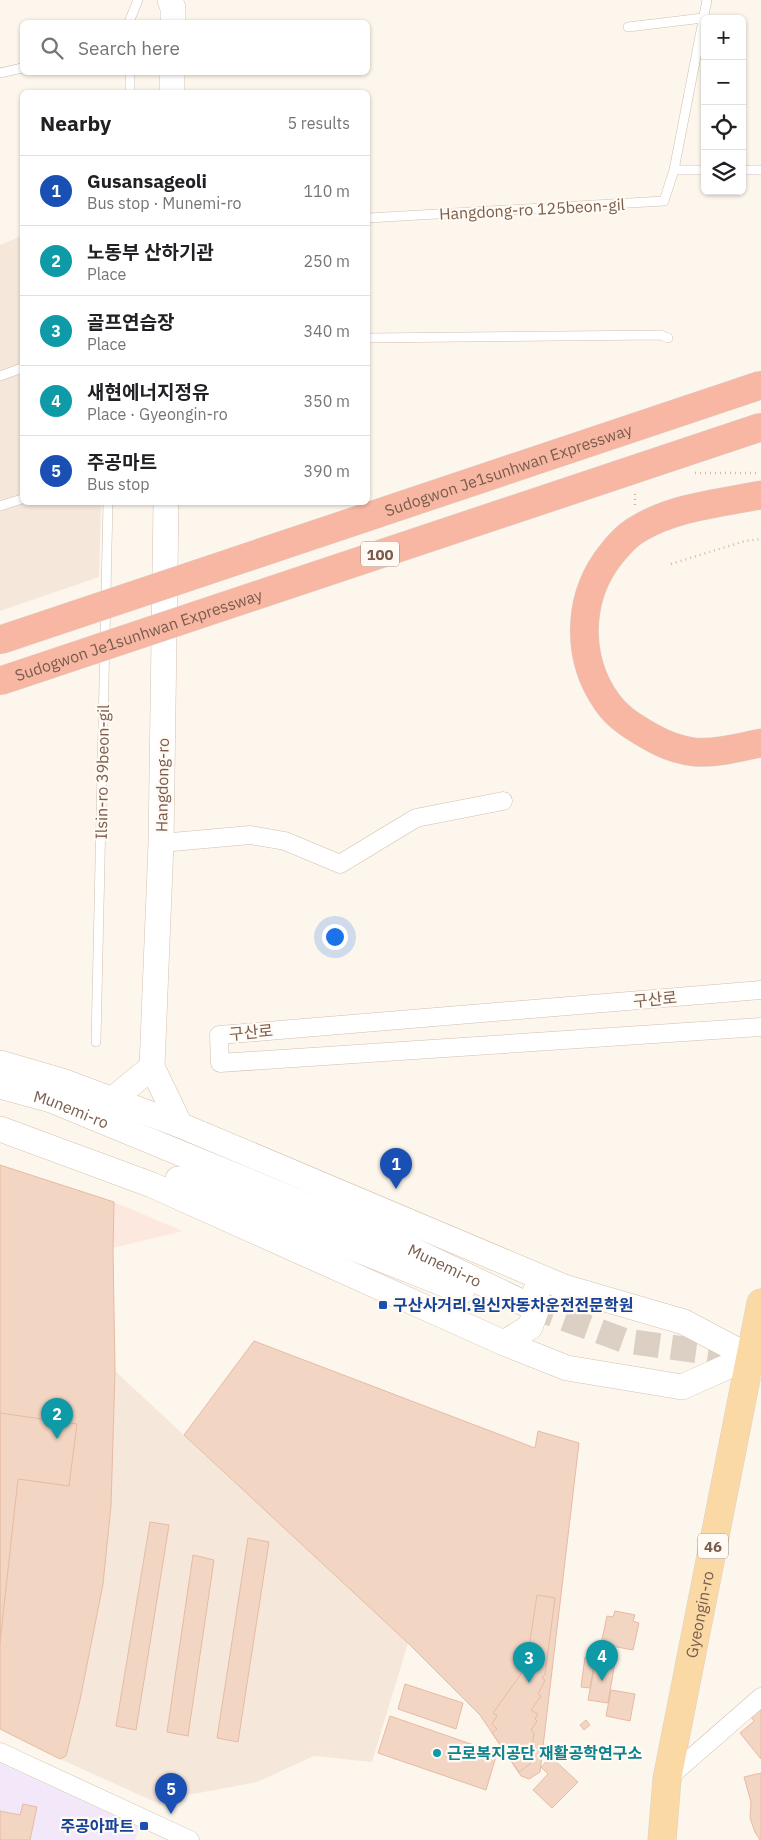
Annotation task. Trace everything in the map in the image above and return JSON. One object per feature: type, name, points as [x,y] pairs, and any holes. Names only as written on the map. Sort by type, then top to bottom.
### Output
[{"type":"highway","name":"Sudogwon Je1sunhwan Expressway","points":[[0,640],[761,385]]},
{"type":"highway","name":"Sudogwon Je1sunhwan Expressway","points":[[0,681],[761,427]]},
{"type":"highway","points":[[761,495],[667,514],[636,529],[616,547],[598,572],[587,600],[584,637],[591,672],[607,703],[632,727],[662,743],[694,752],[726,743],[761,728]]},
{"type":"highway","points":[[761,514],[739,516],[670,529],[648,540],[628,555],[613,578],[601,603],[598,637],[605,670],[618,694],[640,716],[668,731],[694,737],[726,743],[761,743]]},
{"type":"main road","points":[[172,75],[172,90]]},
{"type":"main road","name":"Hangdong-ro","points":[[166,505],[161,843],[152,1067],[180,1125]]},
{"type":"main road","points":[[0,1063],[62,1081],[180,1125],[564,1287],[684,1322],[757,1358]]},
{"type":"main road","points":[[112,1100],[152,1067]]},
{"type":"main road","name":"Munemi-ro","points":[[0,1086],[52,1100],[396,1242],[530,1306],[492,1302],[230,1199],[0,1113]]},
{"type":"main road","points":[[0,1129],[152,1184],[504,1343],[567,1368],[682,1387],[757,1358]]},
{"type":"main road","points":[[504,1343],[530,1327],[539,1303],[534,1288],[518,1267]]},
{"type":"main road","name":"Gyeongin-ro","points":[[662,1840],[667,1779],[757,1358],[761,1303]]},
{"type":"street","points":[[161,843],[250,835],[285,841],[340,864],[416,818],[503,801]]},
{"type":"street","name":"구산로","points":[[761,990],[219,1035],[220,1062],[761,1027]]},
{"type":"street","points":[[667,1779],[761,1697]]},
{"type":"street","points":[[0,1752],[190,1840]]},
{"type":"lane","points":[[129,20],[138,0]]},
{"type":"lane","points":[[704,15],[707,0]]},
{"type":"lane","points":[[628,28],[701,18]]},
{"type":"lane","points":[[701,33],[674,170],[701,170]]},
{"type":"lane","points":[[0,74],[20,69]]},
{"type":"lane","points":[[130,75],[130,90]]},
{"type":"lane","name":"Hangdong-ro 125beon-gil","points":[[370,218],[664,201],[674,170]]},
{"type":"lane","points":[[746,170],[761,170]]},
{"type":"lane","points":[[370,338],[661,335],[668,338]]},
{"type":"lane","points":[[0,376],[20,369]]},
{"type":"lane","points":[[0,506],[20,500]]},
{"type":"lane","name":"Ilsin-ro 39beon-gil","points":[[96,1042],[108,505]]},
{"type":"path","points":[[686,473],[761,473]]},
{"type":"path","points":[[635,491],[635,505]]},
{"type":"path","points":[[671,564],[745,541],[761,539]]},
{"type":"shaded area","points":[[20,237],[20,505],[101,505],[99,577],[0,611],[0,245]]},
{"type":"shaded area","points":[[114,1202],[183,1231],[113,1248]]},
{"type":"shaded area","points":[[115,1371],[408,1643],[372,1762],[314,1756],[257,1782],[172,1798],[166,1807],[60,1759],[66,1756],[80,1700],[103,1584],[111,1506]]},
{"type":"shaded area","points":[[0,1763],[139,1827],[135,1840],[0,1840]]},
{"type":"building","points":[[0,1165],[114,1202],[115,1371],[111,1506],[103,1584],[80,1700],[66,1756],[60,1759],[0,1729]]},
{"type":"building","points":[[254,1341],[535,1448],[538,1431],[579,1443],[540,1772],[529,1779],[521,1776],[480,1715],[408,1643],[184,1435]]},
{"type":"building","points":[[0,1413],[77,1424],[69,1486],[18,1479],[0,1642]]},
{"type":"building","points":[[150,1522],[169,1525],[136,1730],[116,1726]]},
{"type":"building","points":[[248,1538],[269,1542],[238,1742],[217,1738]]},
{"type":"building","points":[[193,1555],[214,1560],[188,1736],[167,1732]]},
{"type":"building","points":[[537,1595],[555,1598],[545,1674],[542,1678],[545,1680],[538,1694],[541,1696],[531,1710],[538,1714],[535,1719],[537,1721],[531,1730],[534,1733],[530,1764],[519,1772],[492,1733],[497,1729],[492,1724],[497,1716],[493,1713],[526,1667]]},
{"type":"building","points":[[615,1611],[635,1615],[633,1621],[639,1623],[633,1650],[601,1644],[607,1616],[613,1617]]},
{"type":"building","points":[[585,1657],[595,1659],[590,1688],[581,1687]]},
{"type":"building","points":[[596,1659],[615,1662],[608,1703],[588,1700]]},
{"type":"building","points":[[405,1684],[463,1703],[456,1729],[398,1709]]},
{"type":"building","points":[[611,1690],[635,1694],[630,1721],[606,1716]]},
{"type":"building","points":[[761,1708],[761,1759],[740,1733],[754,1721],[751,1717]]},
{"type":"building","name":"근로복지공단 재활공학연구소","points":[[390,1716],[497,1753],[486,1790],[378,1753]]},
{"type":"building","points":[[586,1720],[590,1725],[584,1730],[580,1725]]},
{"type":"building","points":[[551,1757],[578,1782],[552,1808],[533,1790],[548,1774],[541,1767]]},
{"type":"building","points":[[761,1773],[760,1840],[750,1818],[751,1802],[744,1777]]},
{"type":"building","points":[[23,1804],[37,1807],[30,1840],[0,1840],[0,1811],[20,1815]]},
{"type":"tunnel","points":[[530,1306],[626,1341],[751,1358]]},
{"type":"place","name":"Gusansageoli","points":[[396,1189]]},
{"type":"place","name":"구산사거리.일신자동차운전전문학원","points":[[383,1305]]},
{"type":"place","name":"노동부 산하기관","points":[[57,1439]]},
{"type":"place","name":"새현에너지정유","points":[[602,1681]]},
{"type":"place","name":"골프연습장","points":[[529,1683]]},
{"type":"place","name":"근로복지공단 재활공학연구소","points":[[437,1753]]},
{"type":"place","name":"주공마트","points":[[171,1814]]},
{"type":"place","name":"주공아파트","points":[[144,1826]]}]
